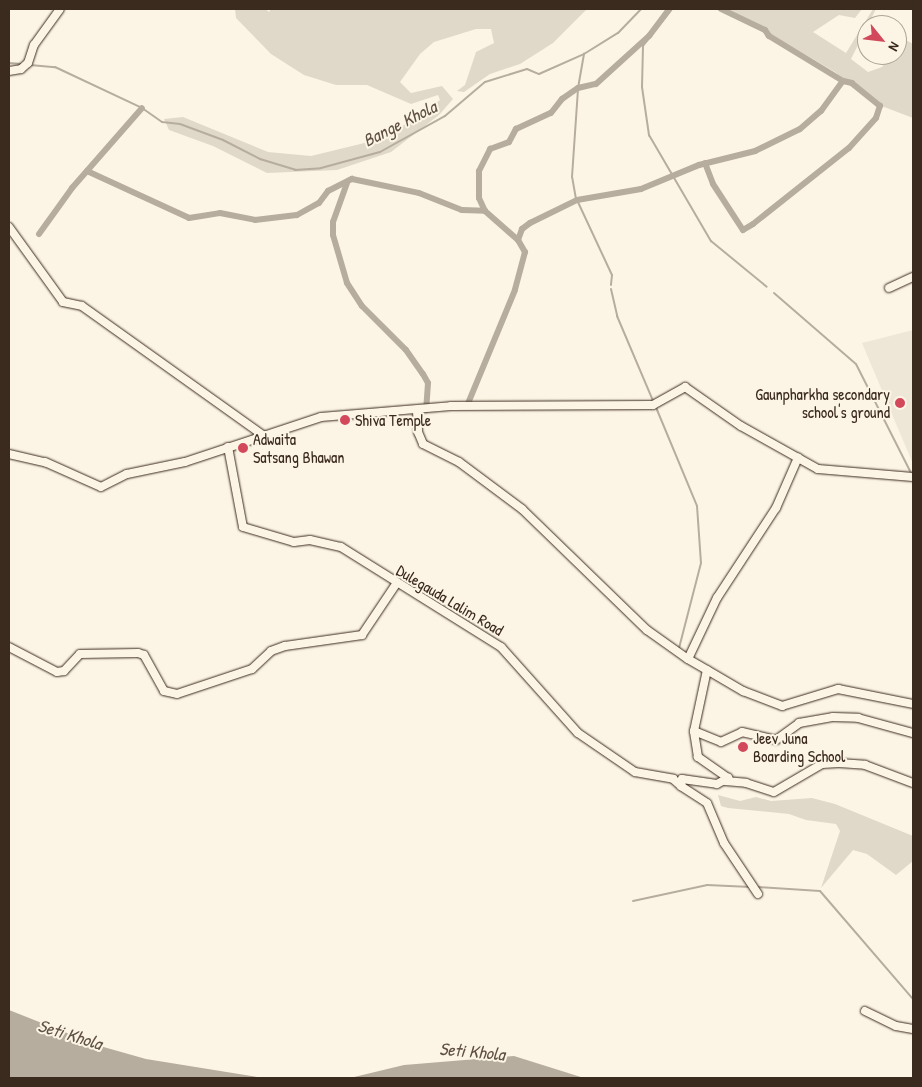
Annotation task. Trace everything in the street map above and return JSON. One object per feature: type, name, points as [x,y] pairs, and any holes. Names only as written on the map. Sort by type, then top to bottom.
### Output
[{"type":"street","points":[[9,71],[28,63],[34,44],[60,9]]},
{"type":"street","points":[[9,227],[63,302],[82,306],[264,436]]},
{"type":"street","points":[[889,288],[913,277]]},
{"type":"street","points":[[9,454],[45,462],[101,487],[127,474],[184,462],[321,416],[417,411],[451,406],[653,405],[685,387],[741,426],[818,469],[910,478]]},
{"type":"street","points":[[417,411],[418,432],[423,444],[459,462],[522,509],[647,630],[688,659],[743,691],[782,706],[838,689],[913,704]]},
{"type":"street","name":"Dulegauda Lalim Road","points":[[228,447],[243,527],[294,542],[310,540],[341,547],[396,584],[501,647],[578,733],[635,772],[673,779],[707,803],[724,843],[758,894]]},
{"type":"street","points":[[688,659],[717,598],[776,508],[798,458]]},
{"type":"street","points":[[9,648],[57,672],[64,672],[80,654],[138,653],[144,656],[164,691],[177,694],[252,669],[270,651],[285,646],[362,635],[396,584]]},
{"type":"street","points":[[707,670],[694,732],[698,757],[724,773],[728,778],[726,781]]},
{"type":"street","points":[[694,732],[721,742],[742,732],[776,740],[799,722],[833,717],[858,718],[913,734]]},
{"type":"street","points":[[681,786],[682,779],[717,784],[726,781],[746,783],[774,792],[822,764],[839,763],[865,765],[913,784]]},
{"type":"street","points":[[865,1011],[896,1026],[913,1029]]},
{"type":"shaded area","points":[[235,9],[266,9],[269,12],[271,9],[587,9],[553,43],[520,64],[490,74],[464,92],[457,91],[465,85],[476,52],[494,43],[491,29],[476,29],[434,42],[420,54],[400,82],[411,93],[442,86],[453,99],[439,115],[391,152],[337,170],[267,173],[213,146],[169,130],[164,119],[183,117],[268,152],[311,156],[385,138],[440,100],[438,95],[411,104],[367,85],[336,85],[304,75],[271,54],[236,18]]},
{"type":"shaded area","points":[[728,9],[862,9],[855,18],[839,15],[813,32],[846,53],[857,35],[857,47],[851,59],[868,72],[884,65],[907,65],[907,41],[913,44],[913,118],[879,105],[835,72]]},
{"type":"shaded area","points":[[873,9],[876,9],[873,15],[869,15]]},
{"type":"shaded area","name":"Gaunpharkha secondary school's ground","points":[[913,330],[913,464],[862,343]]},
{"type":"shaded area","points":[[718,795],[740,801],[756,797],[771,801],[812,798],[835,804],[913,836],[913,861],[896,875],[867,854],[853,850],[821,888],[840,831],[836,824],[806,820],[789,814],[728,808],[721,806]]},
{"type":"water","name":"Seti Khola","points":[[9,1010],[100,1046],[146,1059],[264,1078],[9,1078]]},
{"type":"water","points":[[514,1056],[584,1078],[350,1078],[404,1065]]},
{"type":"waterway","name":"Bange Khola","points":[[30,65],[55,67],[142,108],[162,122],[180,124],[223,140],[260,159],[295,170],[321,168],[380,152],[445,116],[485,82],[527,69],[539,74],[584,54],[618,33],[641,9]]},
{"type":"waterway","points":[[485,211],[479,198],[479,171],[490,149],[509,142],[516,129],[551,113],[562,99],[578,88],[596,84],[649,36],[669,9]]},
{"type":"waterway","points":[[672,9],[643,46],[642,87],[649,135],[711,241],[767,287]]},
{"type":"waterway","points":[[518,240],[522,229],[530,223],[577,200],[641,189],[699,165],[755,151],[800,129],[821,111],[843,81],[769,36],[765,30],[721,9]]},
{"type":"waterway","points":[[576,199],[572,177],[578,88],[584,54]]},
{"type":"waterway","name":"Bange Khola","points":[[9,63],[22,64]]},
{"type":"waterway","points":[[705,163],[713,184],[743,230],[849,148],[876,118],[880,106],[852,83],[843,81]]},
{"type":"waterway","points":[[39,234],[72,188],[142,108]]},
{"type":"waterway","points":[[87,171],[189,218],[220,213],[255,220],[297,215],[319,203],[328,191],[352,179],[419,193],[462,210],[485,211],[518,240],[525,252],[515,290],[467,406]]},
{"type":"waterway","points":[[347,183],[333,222],[333,235],[347,283],[362,306],[406,350],[423,374],[428,383],[426,410]]},
{"type":"waterway","points":[[577,200],[612,275],[611,285]]},
{"type":"waterway","points":[[611,289],[617,316],[653,401]]},
{"type":"waterway","points":[[774,293],[856,364],[912,475]]},
{"type":"waterway","points":[[655,405],[697,506],[701,563],[679,648]]},
{"type":"waterway","points":[[633,901],[707,885],[751,887]]},
{"type":"waterway","points":[[758,887],[820,891],[913,999]]},
{"type":"place","name":"Gaunpharkha secondary school's ground","points":[[900,403]]},
{"type":"place","name":"Shiva Temple","points":[[345,420]]},
{"type":"place","name":"Adwaita Satsang Bhawan","points":[[243,448]]},
{"type":"place","name":"Jeev Juna Boarding School","points":[[743,747]]}]
